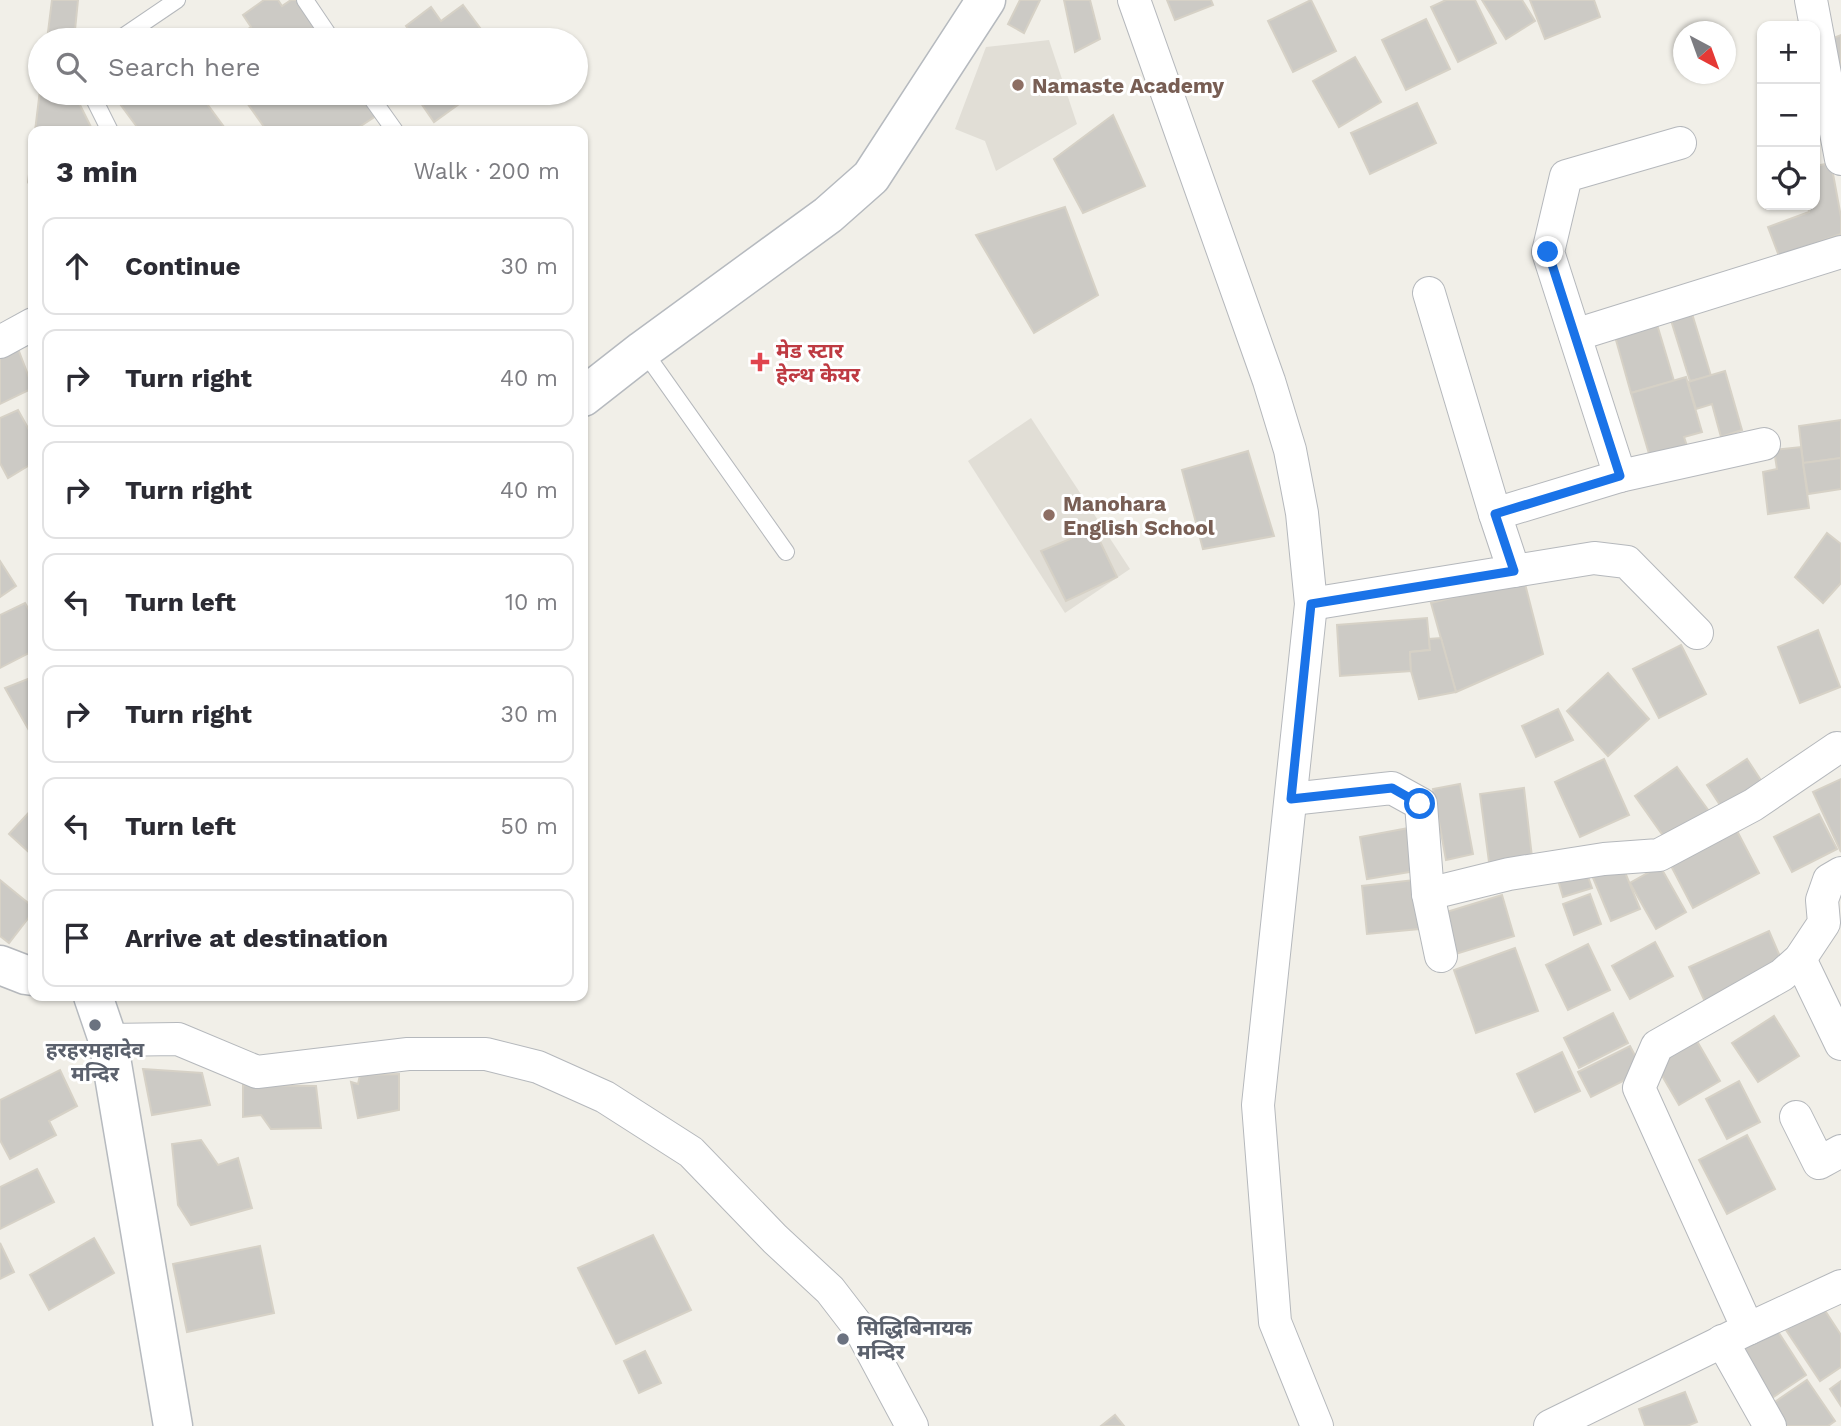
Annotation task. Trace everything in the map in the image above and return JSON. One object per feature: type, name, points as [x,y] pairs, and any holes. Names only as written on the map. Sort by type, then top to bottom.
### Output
[{"type":"main road","points":[[588,389],[828,215],[871,177],[973,5]]},
{"type":"main road","points":[[0,965],[28,975]]},
{"type":"main road","points":[[95,1001],[107,1040],[173,1426]]},
{"type":"street","points":[[1134,0],[1269,381],[1290,450],[1302,513],[1311,604],[1258,1105],[1275,1322],[1317,1426]]},
{"type":"street","points":[[1811,0],[1841,159]]},
{"type":"street","points":[[1620,476],[1548,252],[1566,176],[1680,143]]},
{"type":"street","points":[[1575,335],[1841,252]]},
{"type":"street","points":[[1429,293],[1514,571]]},
{"type":"street","points":[[0,342],[28,327]]},
{"type":"street","points":[[1495,514],[1620,476],[1764,444]]},
{"type":"street","points":[[1311,604],[1594,558],[1627,562],[1697,634]]},
{"type":"street","points":[[1427,894],[1509,874],[1604,859],[1659,855],[1753,805],[1838,748]]},
{"type":"street","points":[[1291,799],[1392,788],[1420,804],[1427,894],[1441,956]]},
{"type":"street","points":[[1770,1426],[1639,1088],[1657,1046],[1782,975],[1800,959],[1824,923],[1822,900],[1829,880],[1841,873]]},
{"type":"street","points":[[1800,959],[1834,1011],[1841,1044]]},
{"type":"street","points":[[107,1040],[178,1039],[257,1072],[408,1054],[486,1054],[538,1067],[605,1097],[691,1152],[775,1239],[830,1290],[860,1329],[912,1426]]},
{"type":"street","points":[[1796,1117],[1819,1163],[1841,1151]]},
{"type":"street","points":[[1550,1426],[1735,1335],[1839,1293]]},
{"type":"lane","points":[[136,28],[177,0]]},
{"type":"lane","points":[[304,0],[324,28]]},
{"type":"lane","points":[[97,105],[108,126]]},
{"type":"lane","points":[[377,105],[391,126]]},
{"type":"lane","points":[[643,349],[786,552]]},
{"type":"shaded area","name":"Namaste Academy","points":[[1049,40],[1077,124],[996,171],[985,141],[955,129],[986,47]]},
{"type":"shaded area","name":"Manohara English School","points":[[1031,418],[1130,569],[1065,613],[968,461]]},
{"type":"building","points":[[52,0],[78,0],[75,28],[48,28]]},
{"type":"building","points":[[264,0],[278,0],[282,6],[291,0],[297,0],[316,28],[250,28],[243,15]]},
{"type":"building","points":[[1020,0],[1040,0],[1024,33],[1008,24]]},
{"type":"building","points":[[1064,0],[1090,0],[1100,39],[1075,52]]},
{"type":"building","points":[[1167,0],[1211,0],[1213,5],[1175,20]]},
{"type":"building","points":[[1311,0],[1336,51],[1293,72],[1268,21]]},
{"type":"building","points":[[1446,0],[1475,0],[1496,43],[1458,62],[1431,7]]},
{"type":"building","points":[[1482,0],[1522,0],[1535,21],[1506,39]]},
{"type":"building","points":[[1530,0],[1594,0],[1600,17],[1545,39]]},
{"type":"building","points":[[463,5],[480,28],[406,26],[431,7],[441,21]]},
{"type":"building","points":[[1426,19],[1450,69],[1406,90],[1382,40]]},
{"type":"building","points":[[1841,35],[1841,75],[1823,42]]},
{"type":"building","points":[[1355,57],[1381,102],[1339,127],[1313,81]]},
{"type":"building","points":[[1417,103],[1436,143],[1370,174],[1351,133]]},
{"type":"building","points":[[38,105],[80,105],[90,126],[36,126]]},
{"type":"building","points":[[121,105],[208,105],[223,126],[136,126]]},
{"type":"building","points":[[249,105],[368,105],[376,116],[361,126],[263,126]]},
{"type":"building","points":[[422,105],[458,105],[434,122]]},
{"type":"building","points":[[1113,115],[1145,186],[1083,213],[1054,159]]},
{"type":"building","points":[[1831,163],[1841,217],[1841,234],[1779,256],[1768,227],[1809,210],[1820,210],[1820,165]]},
{"type":"building","points":[[1065,207],[1098,295],[1034,333],[976,235]]},
{"type":"building","points":[[1690,307],[1711,376],[1690,381],[1669,314]]},
{"type":"building","points":[[1656,321],[1674,381],[1631,393],[1614,333]]},
{"type":"building","points":[[17,346],[28,375],[28,390],[0,404],[0,355]]},
{"type":"building","points":[[1725,371],[1742,430],[1721,437],[1712,404],[1696,409],[1688,382]]},
{"type":"building","points":[[1686,377],[1702,432],[1684,437],[1687,446],[1650,457],[1631,393]]},
{"type":"building","points":[[18,410],[28,428],[28,466],[8,478],[0,463],[0,418]]},
{"type":"building","points":[[1841,420],[1841,458],[1803,463],[1799,426]]},
{"type":"building","points":[[1801,447],[1809,508],[1768,514],[1763,472],[1777,469],[1774,450]]},
{"type":"building","points":[[1248,451],[1274,536],[1203,549],[1182,470]]},
{"type":"building","points":[[1841,458],[1841,489],[1808,494],[1803,463]]},
{"type":"building","points":[[1094,529],[1117,577],[1066,601],[1041,551]]},
{"type":"building","points":[[1827,533],[1841,544],[1841,583],[1823,603],[1795,577]]},
{"type":"building","points":[[0,561],[16,586],[0,597]]},
{"type":"building","points":[[1524,580],[1543,654],[1456,692],[1431,603]]},
{"type":"building","points":[[25,603],[28,608],[28,654],[0,668],[0,615]]},
{"type":"building","points":[[1427,618],[1430,650],[1410,652],[1411,671],[1340,676],[1337,625]]},
{"type":"building","points":[[1818,630],[1840,687],[1800,703],[1778,647]]},
{"type":"building","points":[[1441,638],[1456,692],[1419,699],[1411,671],[1410,652],[1430,650],[1429,639]]},
{"type":"building","points":[[1681,645],[1706,694],[1659,718],[1633,669]]},
{"type":"building","points":[[1608,673],[1649,719],[1608,756],[1567,711]]},
{"type":"building","points":[[28,679],[28,728],[5,688]]},
{"type":"building","points":[[1558,709],[1573,740],[1536,757],[1522,726]]},
{"type":"building","points":[[1604,759],[1629,815],[1580,837],[1555,782]]},
{"type":"building","points":[[1747,759],[1762,782],[1722,808],[1707,785]]},
{"type":"building","points":[[1677,767],[1711,814],[1669,844],[1635,796]]},
{"type":"building","points":[[1841,779],[1841,852],[1813,792]]},
{"type":"building","points":[[1460,784],[1473,854],[1446,860],[1433,789]]},
{"type":"building","points":[[1524,788],[1532,857],[1489,862],[1480,794]]},
{"type":"building","points":[[28,813],[28,851],[9,834]]},
{"type":"building","points":[[1819,814],[1837,849],[1792,872],[1774,837]]},
{"type":"building","points":[[1414,827],[1422,870],[1367,879],[1360,837]]},
{"type":"building","points":[[1736,829],[1759,873],[1693,908],[1670,864]]},
{"type":"building","points":[[1620,860],[1640,909],[1611,921],[1591,873]]},
{"type":"building","points":[[1660,866],[1686,912],[1656,929],[1630,883]]},
{"type":"building","points":[[1585,868],[1592,888],[1563,897],[1557,877]]},
{"type":"building","points":[[0,880],[28,903],[28,918],[9,943],[0,936]]},
{"type":"building","points":[[1414,880],[1419,929],[1367,934],[1362,886]]},
{"type":"building","points":[[1590,894],[1601,924],[1574,935],[1563,904]]},
{"type":"building","points":[[1502,895],[1514,936],[1449,956],[1437,915]]},
{"type":"building","points":[[1769,931],[1785,968],[1706,1004],[1689,967]]},
{"type":"building","points":[[1655,942],[1673,976],[1630,999],[1612,966]]},
{"type":"building","points":[[1588,944],[1610,990],[1568,1010],[1546,965]]},
{"type":"building","points":[[1515,948],[1538,1011],[1476,1033],[1454,970]]},
{"type":"building","points":[[1613,1013],[1628,1043],[1579,1068],[1564,1038]]},
{"type":"building","points":[[1774,1016],[1799,1056],[1758,1082],[1732,1043]]},
{"type":"building","points":[[1694,1036],[1720,1081],[1679,1105],[1653,1060]]},
{"type":"building","points":[[1630,1046],[1643,1071],[1591,1097],[1578,1072]]},
{"type":"building","points":[[1562,1052],[1580,1091],[1535,1112],[1517,1074]]},
{"type":"building","points":[[143,1069],[202,1073],[210,1105],[152,1115]]},
{"type":"building","points":[[60,1070],[77,1106],[49,1121],[56,1135],[10,1159],[0,1140],[0,1100]]},
{"type":"building","points":[[399,1074],[399,1110],[358,1118],[351,1082],[358,1084],[360,1075]]},
{"type":"building","points":[[1739,1081],[1760,1122],[1727,1139],[1706,1099]]},
{"type":"building","points":[[243,1085],[316,1086],[321,1128],[271,1129],[261,1115],[243,1117]]},
{"type":"building","points":[[1747,1135],[1775,1189],[1727,1214],[1699,1160]]},
{"type":"building","points":[[201,1140],[218,1165],[238,1158],[252,1208],[191,1225],[178,1205],[172,1144]]},
{"type":"building","points":[[37,1169],[54,1202],[0,1229],[0,1187]]},
{"type":"building","points":[[653,1235],[691,1310],[616,1344],[578,1268]]},
{"type":"building","points":[[94,1238],[114,1273],[49,1310],[30,1275]]},
{"type":"building","points":[[0,1243],[14,1272],[0,1279]]},
{"type":"building","points":[[260,1246],[274,1313],[187,1332],[173,1264]]},
{"type":"building","points":[[1822,1306],[1841,1335],[1841,1367],[1820,1381],[1786,1330]]},
{"type":"building","points":[[1775,1327],[1806,1375],[1766,1402],[1734,1354]]},
{"type":"building","points":[[645,1351],[661,1383],[639,1393],[624,1361]]},
{"type":"building","points":[[1807,1380],[1835,1421],[1828,1426],[1778,1426],[1766,1408]]},
{"type":"building","points":[[1841,1381],[1841,1406],[1830,1389]]},
{"type":"building","points":[[1685,1392],[1697,1422],[1687,1426],[1645,1426],[1639,1409]]},
{"type":"building","points":[[1115,1415],[1124,1426],[1101,1426]]},
{"type":"place","name":"Namaste Academy","points":[[1018,85]]},
{"type":"place","name":"मेड स्टार हेल्थ केयर","points":[[760,362]]},
{"type":"place","name":"Manohara English School","points":[[1049,515]]},
{"type":"place","name":"हरहरमहादेव मन्दिर","points":[[95,1025]]},
{"type":"place","name":"सिद्धिबिनायक मन्दिर","points":[[843,1339]]},
{"type":"route","points":[[1420,804],[1392,788],[1291,799],[1311,604],[1514,571],[1495,514],[1620,476],[1548,252]]}]
